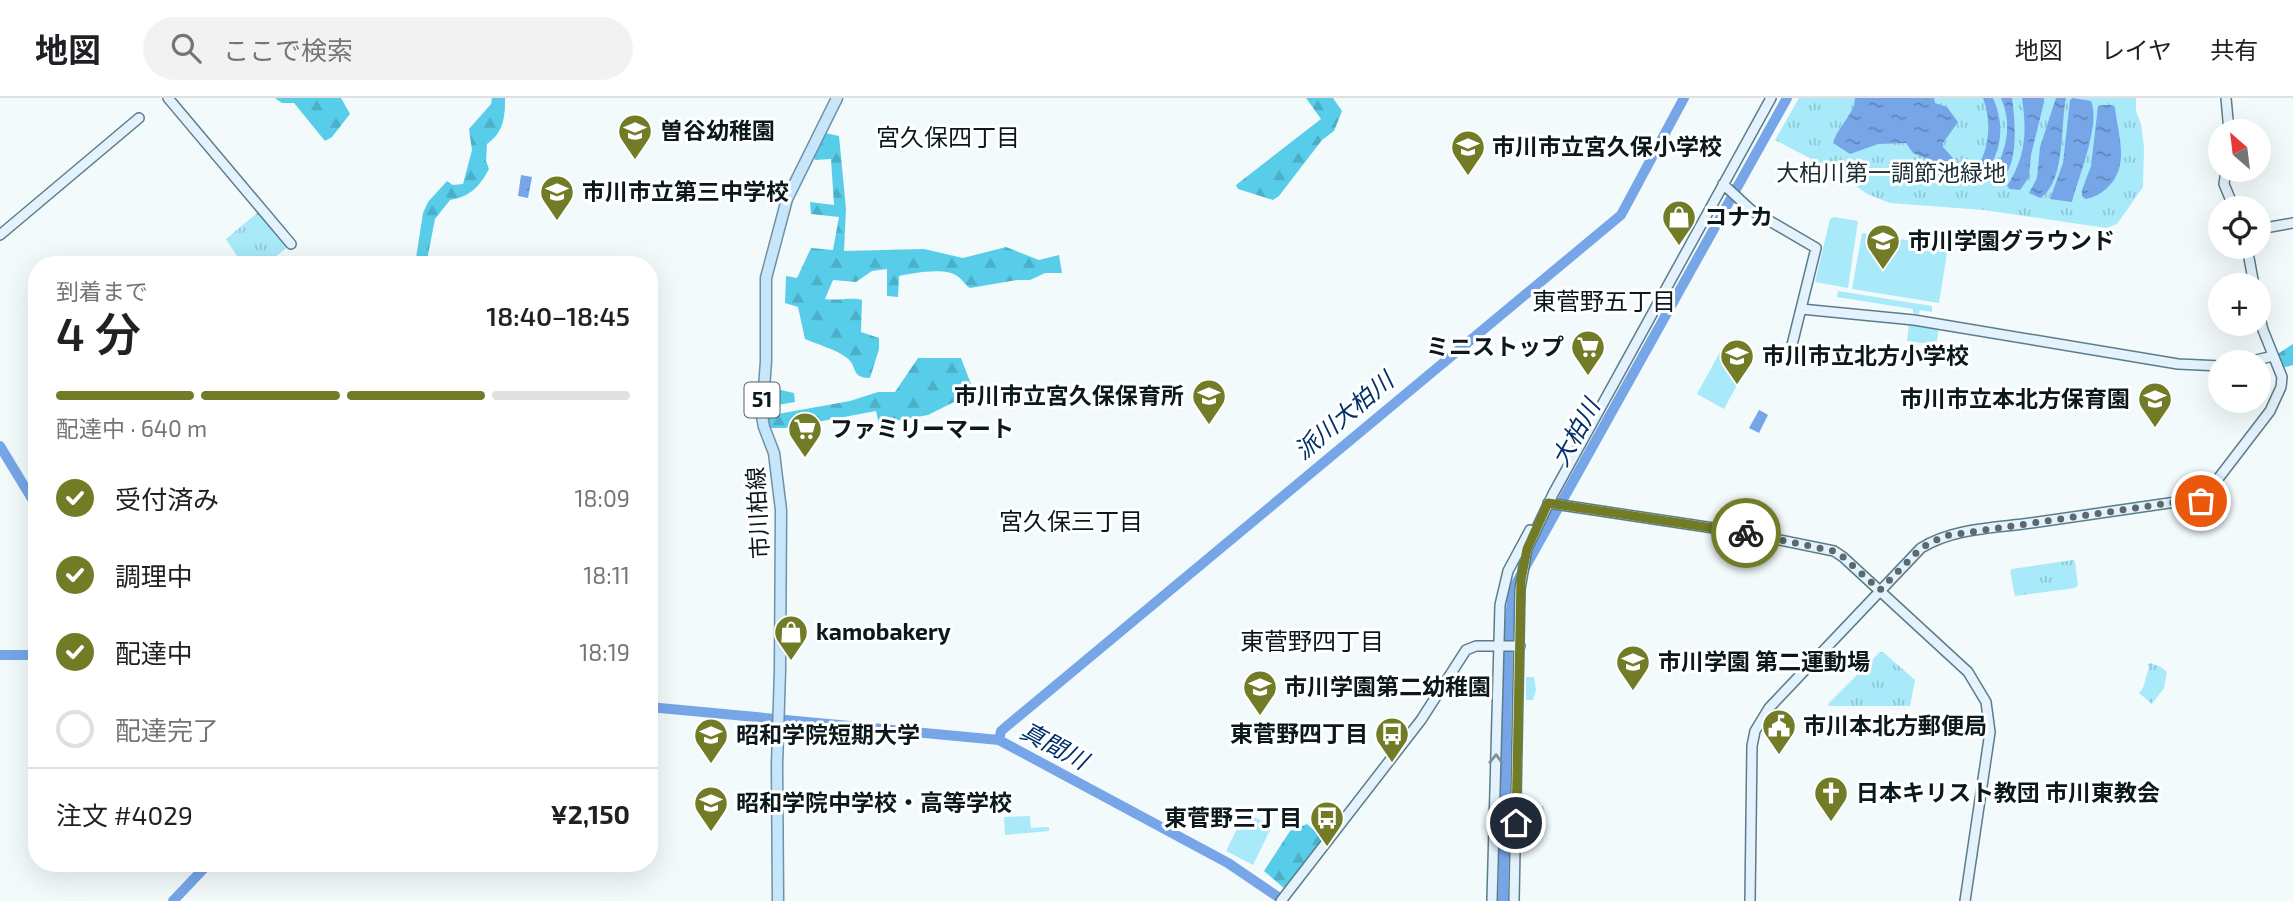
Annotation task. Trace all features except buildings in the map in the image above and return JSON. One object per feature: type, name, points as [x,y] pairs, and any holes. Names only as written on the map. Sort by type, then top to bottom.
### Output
[{"type":"main road","name":"市川柏線","points":[[778,901],[781,510],[774,453],[762,416],[766,361],[766,278],[787,199],[837,98]]},
{"type":"street","points":[[168,98],[291,244]]},
{"type":"street","points":[[1492,901],[1501,646],[1500,605],[1504,582],[1522,542],[1536,519],[1551,504],[1726,186],[1771,98]]},
{"type":"street","points":[[2226,98],[2228,119]]},
{"type":"street","points":[[0,235],[139,118]]},
{"type":"street","points":[[1726,186],[1758,215],[1816,248],[1791,349]]},
{"type":"street","points":[[2271,227],[2293,223]]},
{"type":"street","points":[[1801,309],[1914,320],[2178,363],[2208,365]]},
{"type":"street","points":[[1750,901],[1751,774],[1755,731],[1769,708],[1921,548],[1944,536],[2143,506],[2197,499],[2201,501],[2270,411],[2282,381],[2265,336]]},
{"type":"street","points":[[1551,504],[1740,532],[1826,548],[1843,557],[1968,673],[1983,695],[1988,709],[1990,732],[1965,901]]},
{"type":"street","points":[[1514,901],[1520,601],[1524,559],[1543,513]]},
{"type":"street","points":[[1283,898],[1421,720],[1466,650],[1476,646],[1518,646]]},
{"type":"green space","points":[[275,98],[341,98],[350,114],[332,137],[325,141],[294,103],[282,103]]},
{"type":"green space","points":[[492,98],[505,98],[504,118],[500,129],[487,144],[486,161],[489,169],[474,190],[450,200],[435,219],[428,256],[416,256],[423,213],[428,202],[447,181],[453,185],[463,184],[472,150],[469,129],[491,104]]},
{"type":"green space","points":[[1306,98],[1333,98],[1342,111],[1334,131],[1322,140],[1279,196],[1273,200],[1238,189],[1236,185],[1321,119]]},
{"type":"green space","name":"大柏川第一調節池緑地","points":[[1799,98],[2136,98],[2144,148],[2143,187],[2117,224],[2106,228],[1984,210],[1890,203],[1867,194],[1838,173],[1775,140]]},
{"type":"green space","points":[[825,133],[839,136],[846,209],[844,251],[924,249],[963,258],[1006,247],[1039,260],[1059,255],[1062,273],[1045,273],[1030,280],[970,288],[952,273],[912,273],[899,276],[898,297],[887,296],[887,269],[872,271],[856,282],[833,280],[825,299],[862,300],[861,332],[879,338],[879,349],[870,378],[860,376],[847,358],[805,339],[798,307],[785,303],[786,276],[797,278],[811,248],[833,250],[839,217],[811,214],[810,202],[834,205],[831,159],[815,160],[813,156]]},
{"type":"green space","points":[[262,209],[291,244],[277,256],[237,256],[226,239]]},
{"type":"green space","points":[[1834,217],[1858,221],[1848,288],[1815,282],[1830,219]]},
{"type":"green space","points":[[1862,233],[1948,247],[1939,303],[1852,289]]},
{"type":"green space","points":[[1838,291],[1932,306],[1932,312],[1920,310],[1919,314],[1913,313],[1913,309],[1837,297]]},
{"type":"green space","points":[[1909,324],[1939,328],[1936,345],[1907,341]]},
{"type":"green space","points":[[2293,344],[2293,365],[2282,368],[2276,355]]},
{"type":"green space","points":[[1721,350],[1748,365],[1724,409],[1697,394]]},
{"type":"green space","points":[[918,358],[961,358],[974,392],[928,415],[879,424],[876,411],[785,428],[768,428],[768,387],[794,393],[795,402],[772,406],[772,415],[850,401],[878,392],[895,392]]},
{"type":"green space","points":[[2073,560],[2078,585],[2075,588],[2015,596],[2010,571],[2012,569]]},
{"type":"green space","points":[[1880,652],[1915,680],[1910,706],[1829,706],[1828,704]]},
{"type":"green space","points":[[2150,663],[2167,672],[2164,688],[2152,704],[2139,693],[2149,667],[2147,665]]},
{"type":"green space","points":[[1526,677],[1534,677],[1536,690],[1533,700],[1526,700]]},
{"type":"green space","points":[[1523,806],[1544,806],[1544,834],[1522,834]]},
{"type":"green space","points":[[1245,813],[1272,826],[1253,865],[1226,851]]},
{"type":"green space","points":[[1030,816],[1031,828],[1049,827],[1049,831],[1005,835],[1004,817]]},
{"type":"green space","points":[[1307,824],[1323,838],[1285,889],[1264,871],[1290,831]]},
{"type":"water","points":[[1855,98],[1934,98],[1935,103],[1947,107],[1958,122],[1943,143],[1943,147],[1953,158],[1943,170],[1935,169],[1932,161],[1913,153],[1906,143],[1878,144],[1850,154],[1833,143],[1852,110]]},
{"type":"water","points":[[1983,98],[1993,98],[1997,109],[2000,120],[1999,142],[1997,152],[1986,172],[1975,180],[1971,177],[1982,159],[1988,139],[1988,118]]},
{"type":"water","points":[[2001,98],[2012,98],[2014,146],[2008,171],[2002,179],[1993,183],[1990,180],[2004,150],[2007,130]]},
{"type":"water","points":[[2022,98],[2044,98],[2044,102],[2031,155],[2029,177],[2020,190],[2007,186],[2018,165],[2024,144]]},
{"type":"water","points":[[2056,98],[2066,98],[2058,167],[2054,180],[2040,198],[2029,193],[2037,178],[2040,147]]},
{"type":"water","points":[[2073,98],[2091,101],[2093,123],[2088,151],[2072,202],[2050,199],[2063,163],[2070,100]]},
{"type":"water","points":[[2112,105],[2115,108],[2121,161],[2114,180],[2106,189],[2086,199],[2082,196],[2082,190],[2091,166],[2098,106]]},
{"type":"water","points":[[521,175],[532,177],[528,198],[518,196]]},
{"type":"water","points":[[1759,410],[1768,415],[1759,433],[1749,428]]},
{"type":"waterway","name":"派川大柏川","points":[[999,740],[1001,731],[1621,215],[1684,98]]},
{"type":"waterway","name":"大柏川","points":[[1503,901],[1508,640],[1513,589],[1787,98]]},
{"type":"waterway","points":[[0,446],[28,492]]},
{"type":"waterway","points":[[0,655],[28,655]]},
{"type":"waterway","name":"真間川","points":[[658,708],[999,740],[1228,863],[1284,901]]},
{"type":"waterway","name":"真間川","points":[[173,901],[200,872]]},
{"type":"way so far","points":[[1746,533],[1834,551],[1880,590],[1921,548],[1944,536],[2143,506],[2197,499],[2201,501]]},
{"type":"place","name":"曽谷幼稚園","points":[[635,161]]},
{"type":"place","name":"市川市立宮久保小学校","points":[[1468,177]]},
{"type":"place","name":"市川市立第三中学校","points":[[557,222]]},
{"type":"place","name":"コナカ","points":[[1679,247]]},
{"type":"place","name":"市川学園グラウンド","points":[[1883,271]]},
{"type":"place","name":"ミニストップ","points":[[1588,377]]},
{"type":"place","name":"市川市立北方小学校","points":[[1737,386]]},
{"type":"place","name":"市川市立宮久保保育所","points":[[1209,426]]},
{"type":"place","name":"市川市立本北方保育園","points":[[2155,429]]},
{"type":"place","name":"ファミリーマート","points":[[805,459]]},
{"type":"place","name":"kamobakery","points":[[791,662]]},
{"type":"place","name":"市川学園 第二運動場","points":[[1633,692]]},
{"type":"place","name":"市川学園第二幼稚園","points":[[1260,717]]},
{"type":"place","name":"市川本北方郵便局","points":[[1779,756]]},
{"type":"place","name":"東菅野四丁目","points":[[1392,764]]},
{"type":"place","name":"昭和学院短期大学","points":[[711,765]]},
{"type":"place","name":"日本キリスト教団 市川東教会","points":[[1831,823]]},
{"type":"place","name":"昭和学院中学校・高等学校","points":[[711,833]]},
{"type":"place","name":"東菅野三丁目","points":[[1327,848]]},
{"type":"district","name":"宮久保四丁目","points":[[948,138]]},
{"type":"district","name":"東菅野五丁目","points":[[1604,302]]},
{"type":"district","name":"宮久保三丁目","points":[[1071,522]]},
{"type":"district","name":"東菅野四丁目","points":[[1312,642]]},
{"type":"route","points":[[1516,823],[1521,580],[1527,549],[1548,503],[1746,533]]}]
